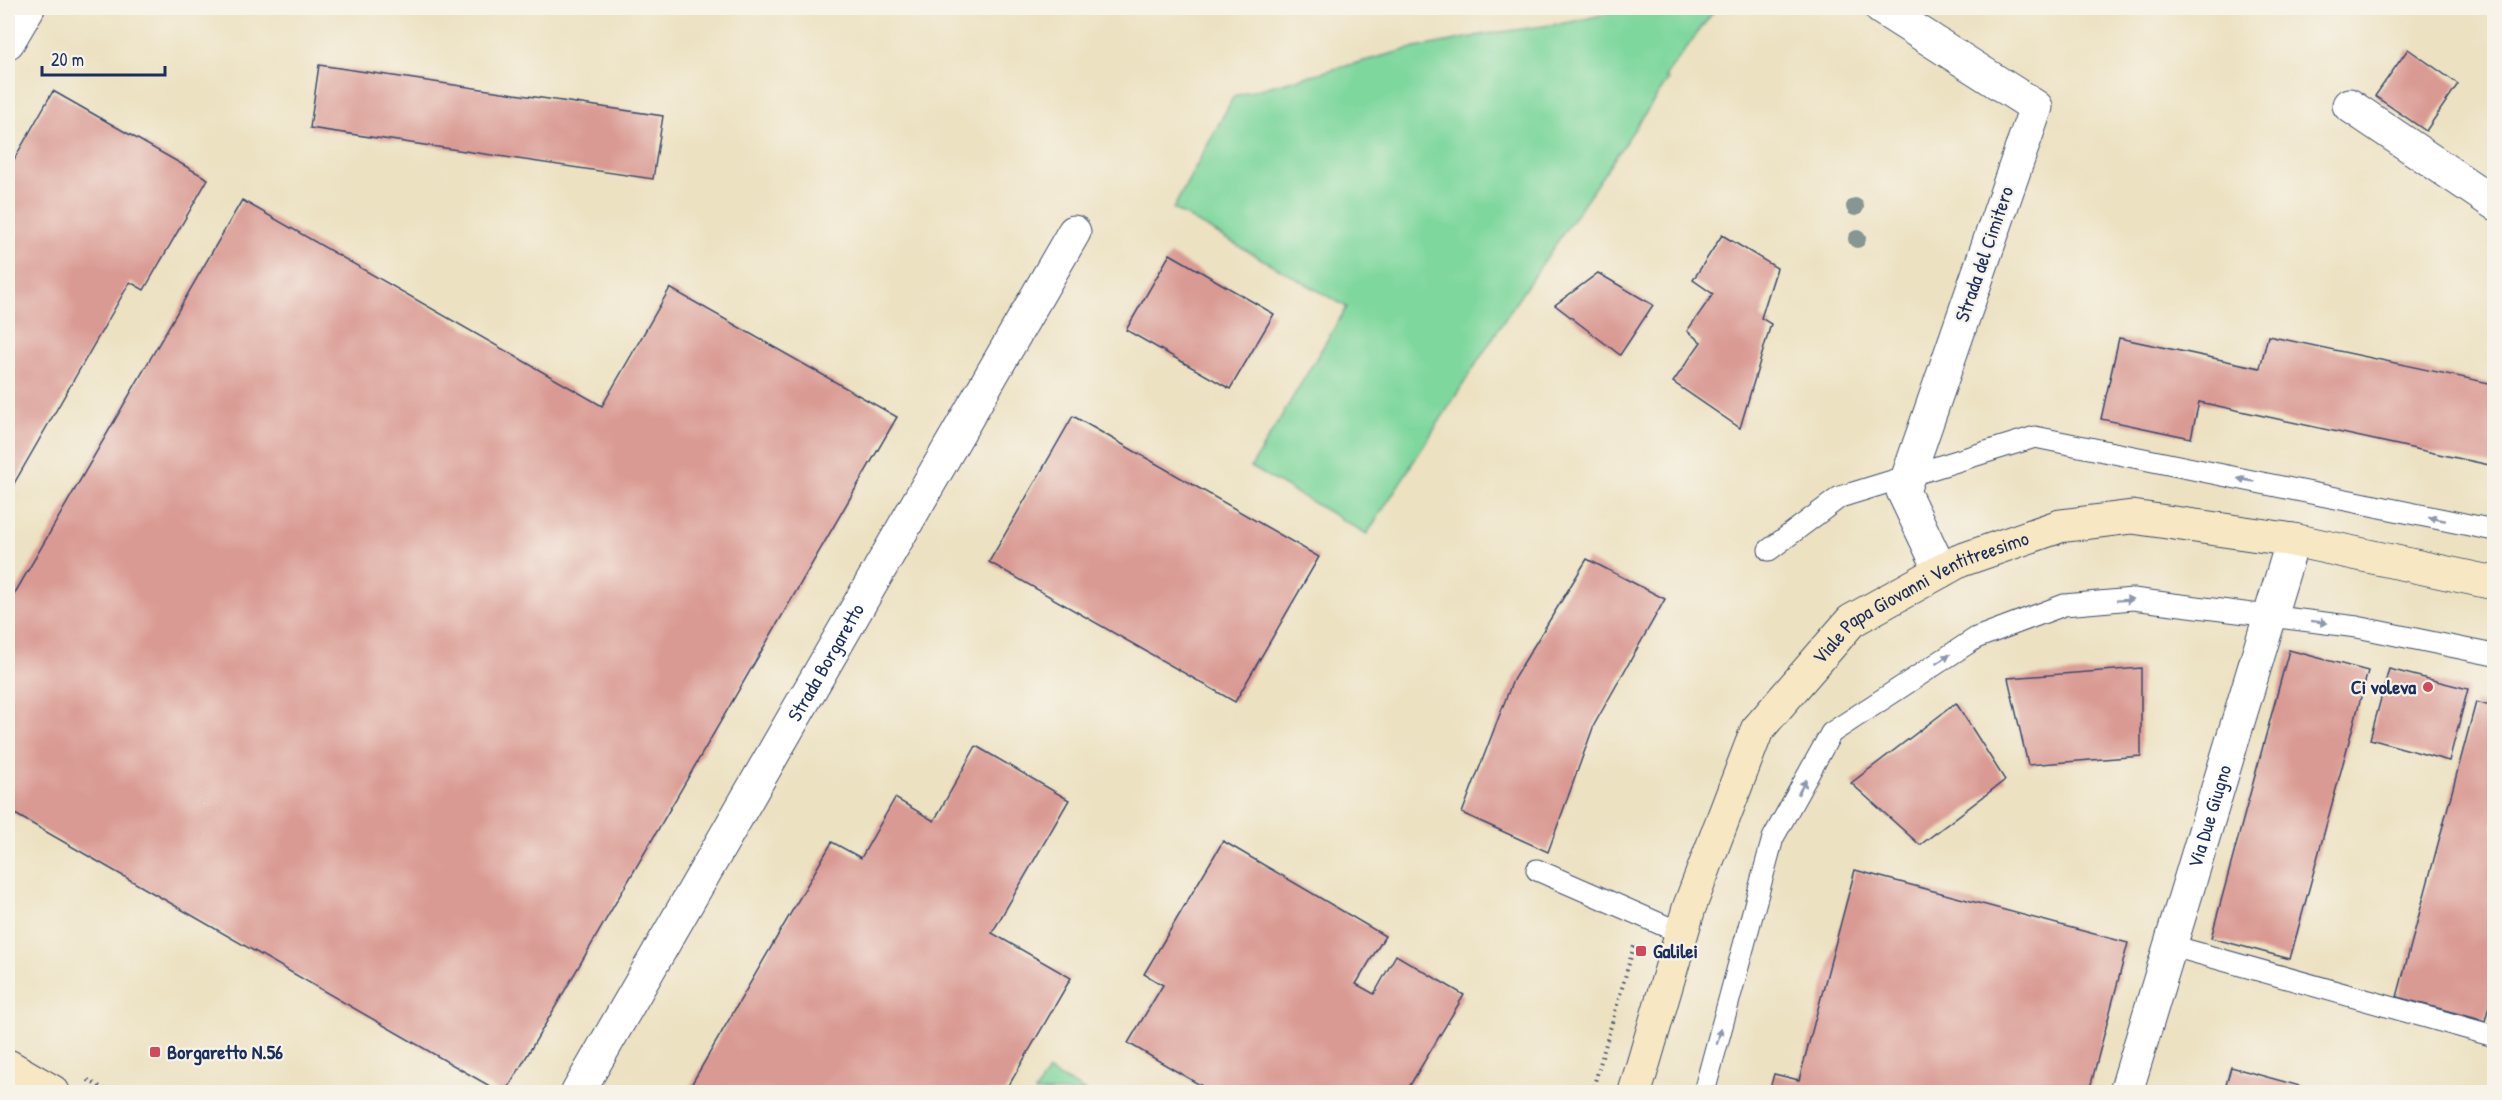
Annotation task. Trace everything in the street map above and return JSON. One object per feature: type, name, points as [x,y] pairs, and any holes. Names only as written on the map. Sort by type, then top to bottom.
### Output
[{"type":"street","points":[[8,42],[28,8]]},
{"type":"street","name":"Strada del Cimitero","points":[[1881,8],[2036,106],[1903,491],[1941,571]]},
{"type":"street","points":[[2349,105],[2494,203]]},
{"type":"street","name":"Strada Borgaretto","points":[[578,1092],[1074,232]]},
{"type":"street","name":"Viale Papa Giovanni Ventitreesimo","points":[[1635,1092],[1682,933],[1757,730],[1851,621],[1959,561],[2060,526],[2132,517],[2293,540],[2494,583]]},
{"type":"street","name":"Via Due Giugno","points":[[2126,1092],[2293,540]]},
{"type":"street","points":[[8,1065],[54,1092]]},
{"type":"lane","points":[[1769,550],[1840,496],[2035,437],[2494,530]]},
{"type":"lane","points":[[1704,1092],[1773,838],[1832,733],[1976,638],[2064,605],[2133,599],[2357,627],[2494,656]]},
{"type":"lane","points":[[1537,870],[1682,933]]},
{"type":"lane","points":[[2169,945],[2494,1036]]},
{"type":"path","points":[[1592,1092],[1643,915]]},
{"type":"green space","points":[[1632,8],[1716,8],[1665,77],[1668,80],[1514,305],[1367,534],[1251,467],[1347,307],[1173,209],[1234,96],[1405,50],[1487,34],[1571,22]]},
{"type":"green space","points":[[1048,1071],[1086,1092],[1035,1092]]},
{"type":"building","points":[[2408,49],[2458,84],[2426,131],[2375,96]]},
{"type":"building","points":[[319,65],[663,116],[653,179],[310,128]]},
{"type":"building","points":[[53,91],[208,179],[144,290],[130,282],[8,494],[8,170]]},
{"type":"building","points":[[242,200],[602,406],[670,288],[897,417],[506,1092],[500,1092],[8,810],[8,605]]},
{"type":"building","points":[[1722,235],[1777,268],[1761,318],[1771,324],[1740,428],[1673,382],[1701,342],[1687,331],[1713,294],[1693,280]]},
{"type":"building","points":[[1170,254],[1274,314],[1230,389],[1126,330]]},
{"type":"building","points":[[1598,273],[1653,305],[1620,355],[1555,305]]},
{"type":"building","points":[[2268,336],[2494,384],[2494,466],[2199,402],[2191,438],[2101,419],[2119,338],[2260,368]]},
{"type":"building","points":[[1073,416],[1319,557],[1235,702],[989,562]]},
{"type":"building","points":[[1587,559],[1665,599],[1594,725],[1548,852],[1462,813],[1513,680]]},
{"type":"building","points":[[2289,650],[2368,671],[2290,959],[2211,938]]},
{"type":"building","points":[[2141,668],[2141,756],[2028,765],[2008,678]]},
{"type":"building","points":[[2389,669],[2468,689],[2449,761],[2370,739]]},
{"type":"building","points":[[2476,702],[2494,707],[2494,986],[2485,1021],[2397,997]]},
{"type":"building","points":[[1956,703],[2005,780],[1920,845],[1851,783]]},
{"type":"building","points":[[976,746],[1069,800],[992,933],[1071,978],[1005,1092],[687,1092],[832,842],[861,858],[895,798],[934,821]]},
{"type":"building","points":[[1223,841],[1385,936],[1356,984],[1374,994],[1396,955],[1464,995],[1406,1092],[1212,1092],[1128,1043],[1163,985],[1144,974]]},
{"type":"building","points":[[1855,870],[2128,943],[2089,1092],[1769,1092],[1774,1074],[1799,1080]]},
{"type":"building","points":[[2231,1067],[2321,1092],[2224,1092]]},
{"type":"place","name":"Ci voleva","points":[[2428,687]]},
{"type":"place","name":"Galilei","points":[[1641,951]]},
{"type":"place","name":"Borgaretto N.56","points":[[155,1052]]}]
